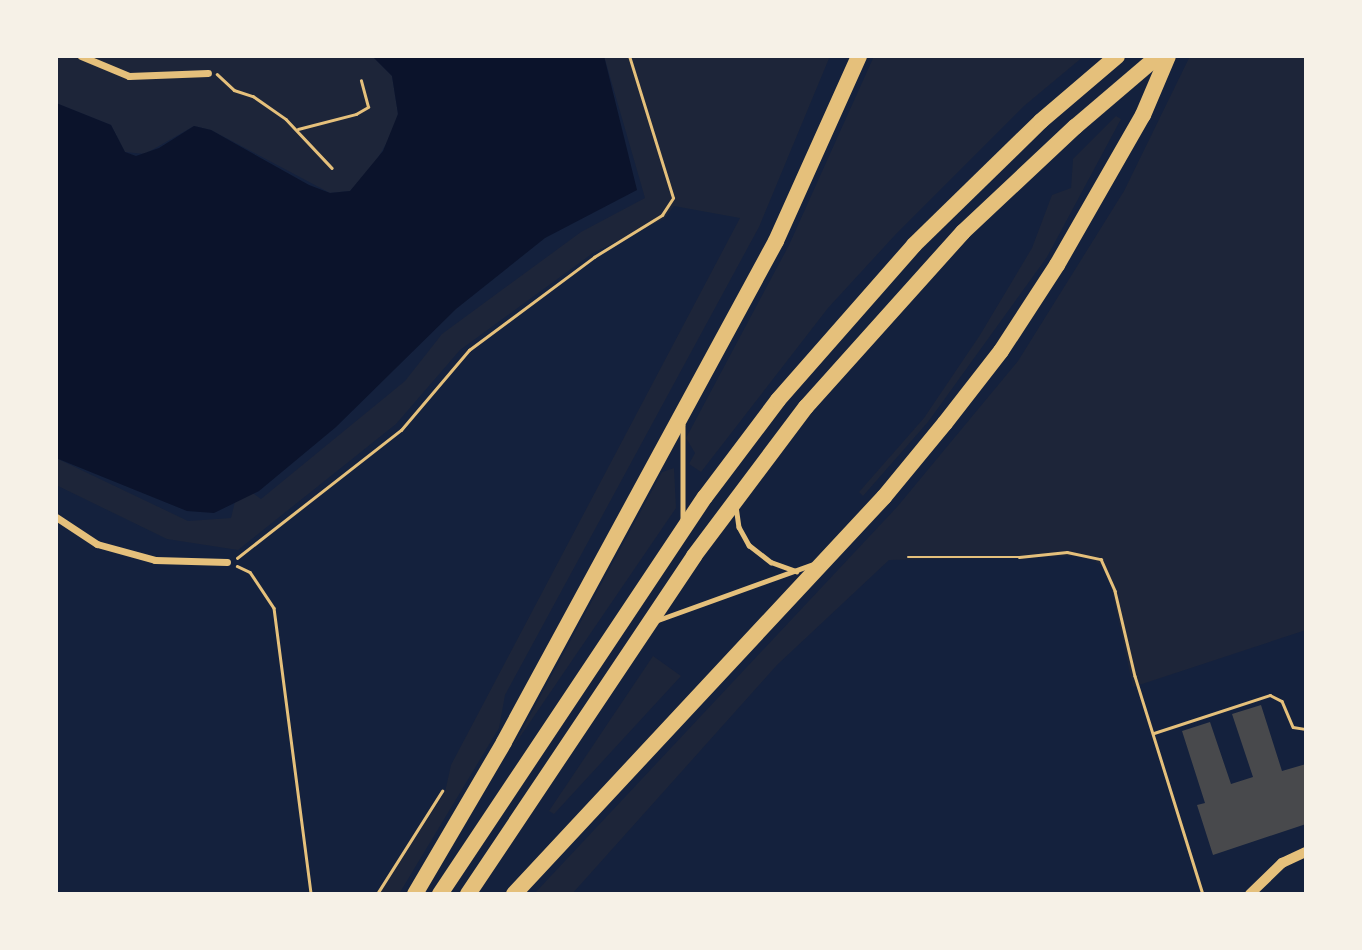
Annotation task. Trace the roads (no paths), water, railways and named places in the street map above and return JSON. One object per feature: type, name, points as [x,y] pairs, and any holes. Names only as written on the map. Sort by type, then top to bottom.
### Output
[{"type":"highway","points":[[415,894],[511,730],[776,241],[859,56]]},
{"type":"highway","points":[[440,894],[683,529],[778,400],[914,245],[1041,121],[1118,56]]},
{"type":"highway","points":[[468,894],[740,493],[806,407],[963,232],[1075,127],[1158,56]]},
{"type":"highway","points":[[514,894],[884,496],[1001,351],[1071,242],[1143,115],[1168,56]]},
{"type":"street","points":[[81,56],[129,76],[208,73]]},
{"type":"street","points":[[56,517],[97,544],[155,560],[228,562]]},
{"type":"street","points":[[1250,894],[1282,863],[1306,852]]},
{"type":"lane","points":[[683,414],[683,529]]},
{"type":"lane","points":[[740,493],[739,527],[749,545],[771,562],[797,571]]},
{"type":"lane","points":[[651,622],[822,561]]}]
